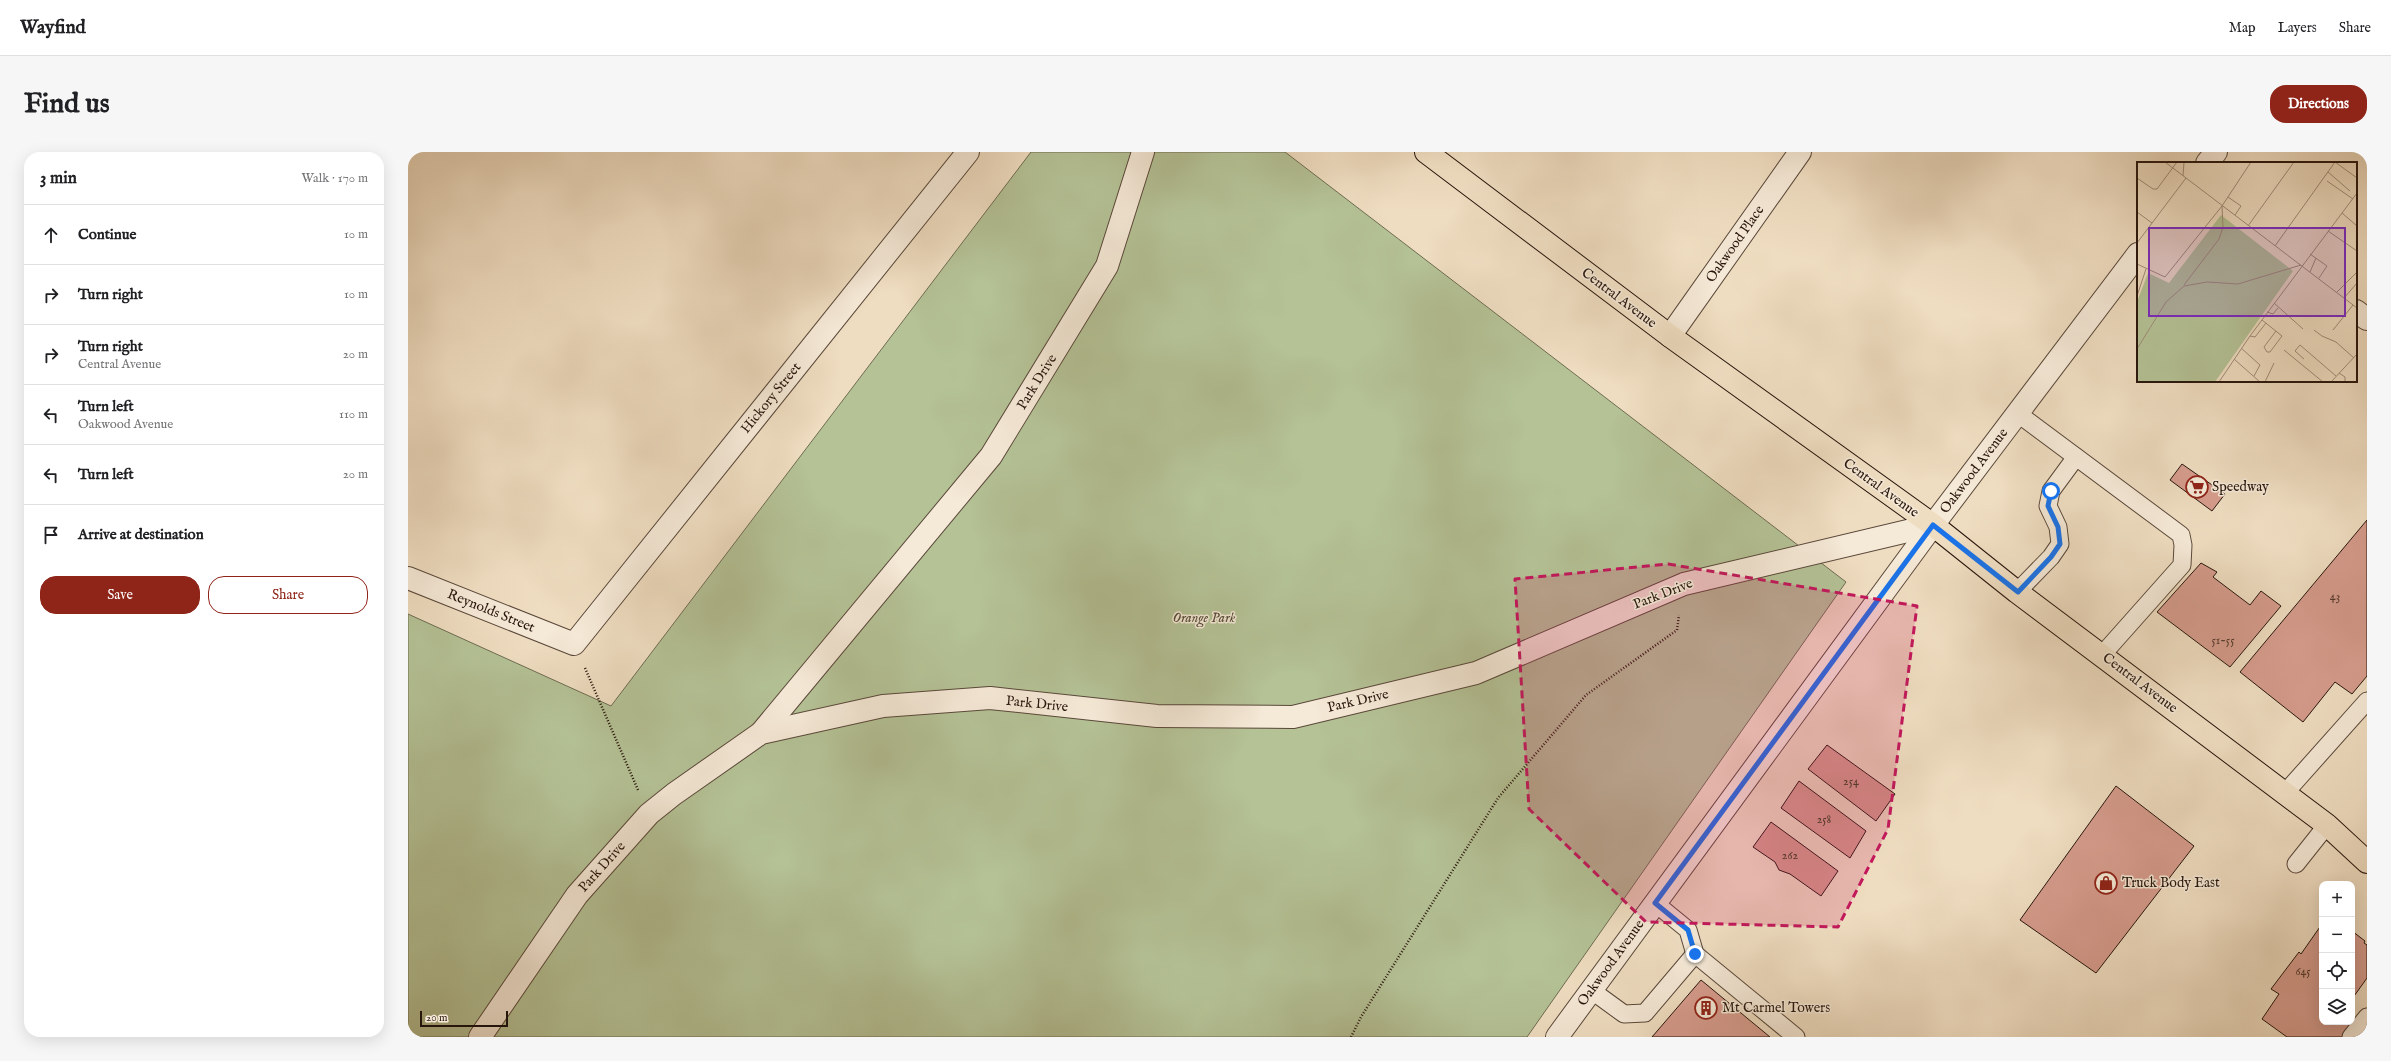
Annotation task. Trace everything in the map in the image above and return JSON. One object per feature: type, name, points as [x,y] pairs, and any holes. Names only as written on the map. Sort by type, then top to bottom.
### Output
[{"type":"main road","name":"Central Avenue","points":[[1426,152],[1670,336],[1933,525],[2018,592],[2364,853]]},
{"type":"street","name":"Hickory Street","points":[[574,644],[968,152]]},
{"type":"street","name":"Park Drive","points":[[480,1037],[577,895],[649,814],[674,794],[761,732],[991,456],[1107,266],[1144,152]]},
{"type":"street","name":"Oakwood Place","points":[[1670,336],[1800,152]]},
{"type":"street","points":[[2208,162],[2216,152]]},
{"type":"street","name":"Oakwood Avenue","points":[[1557,1037],[1933,525],[2137,255]]},
{"type":"street","points":[[2357,312],[2367,319]]},
{"type":"street","name":"Park Drive","points":[[761,732],[883,706],[990,698],[1157,716],[1293,717],[1476,673],[1684,584],[1933,525]]},
{"type":"street","name":"Reynolds Street","points":[[408,578],[574,644]]},
{"type":"lane","points":[[2018,413],[2181,535],[2183,545],[2182,565],[2102,655]]},
{"type":"lane","points":[[2018,592],[2051,557],[2060,544],[2058,527],[2048,506],[2051,491],[2076,457]]},
{"type":"lane","points":[[2284,793],[2367,701]]},
{"type":"lane","points":[[2296,864],[2327,825]]},
{"type":"lane","points":[[1655,903],[1688,930],[1695,954],[1796,1037]]},
{"type":"lane","points":[[1591,990],[1624,1014],[1645,1013],[1695,954]]},
{"type":"lane","points":[[2351,1037],[2367,1017]]},
{"type":"path","points":[[1351,1037],[1498,798],[1586,694],[1677,630],[1684,584]]},
{"type":"path","points":[[574,644],[649,814]]},
{"type":"highlighted area","points":[[1668,564],[1917,606],[1888,829],[1838,927],[1646,922],[1529,809],[1515,579]]},
{"type":"green space","name":"Orange Park","points":[[1031,152],[1285,152],[1846,582],[1527,1037],[408,1037],[408,614],[611,706]]},
{"type":"building","name":"Speedway","points":[[2182,464],[2225,494],[2212,511],[2170,480]]},
{"type":"building","points":[[2367,520],[2367,676],[2352,694],[2335,682],[2303,722],[2240,672]]},
{"type":"building","points":[[2201,563],[2217,572],[2213,577],[2250,605],[2261,591],[2281,606],[2230,667],[2157,612]]},
{"type":"building","points":[[1827,745],[1895,794],[1876,821],[1808,769]]},
{"type":"building","points":[[1799,781],[1866,831],[1850,858],[1781,808]]},
{"type":"building","name":"Truck Body East","points":[[2116,786],[2194,846],[2096,973],[2020,920]]},
{"type":"building","points":[[1771,822],[1838,871],[1821,896],[1790,874],[1779,870],[1775,862],[1753,847]]},
{"type":"building","points":[[2319,928],[2319,1025],[2350,1025],[2342,1037],[2287,1037],[2262,1019],[2279,994],[2271,989],[2299,952],[2301,954]]},
{"type":"building","points":[[2355,933],[2365,941],[2364,943],[2367,945],[2367,978],[2355,995]]},
{"type":"building","name":"Mt Carmel Towers","points":[[1701,980],[1770,1037],[1652,1037]]},
{"type":"place","name":"Speedway","points":[[2197,487]]},
{"type":"place","name":"Truck Body East","points":[[2106,883]]},
{"type":"place","name":"Mt Carmel Towers","points":[[1706,1008]]},
{"type":"route","points":[[1695,954],[1688,930],[1655,903],[1933,525],[2018,592],[2051,557],[2060,544],[2058,527],[2048,506],[2051,491]]}]
